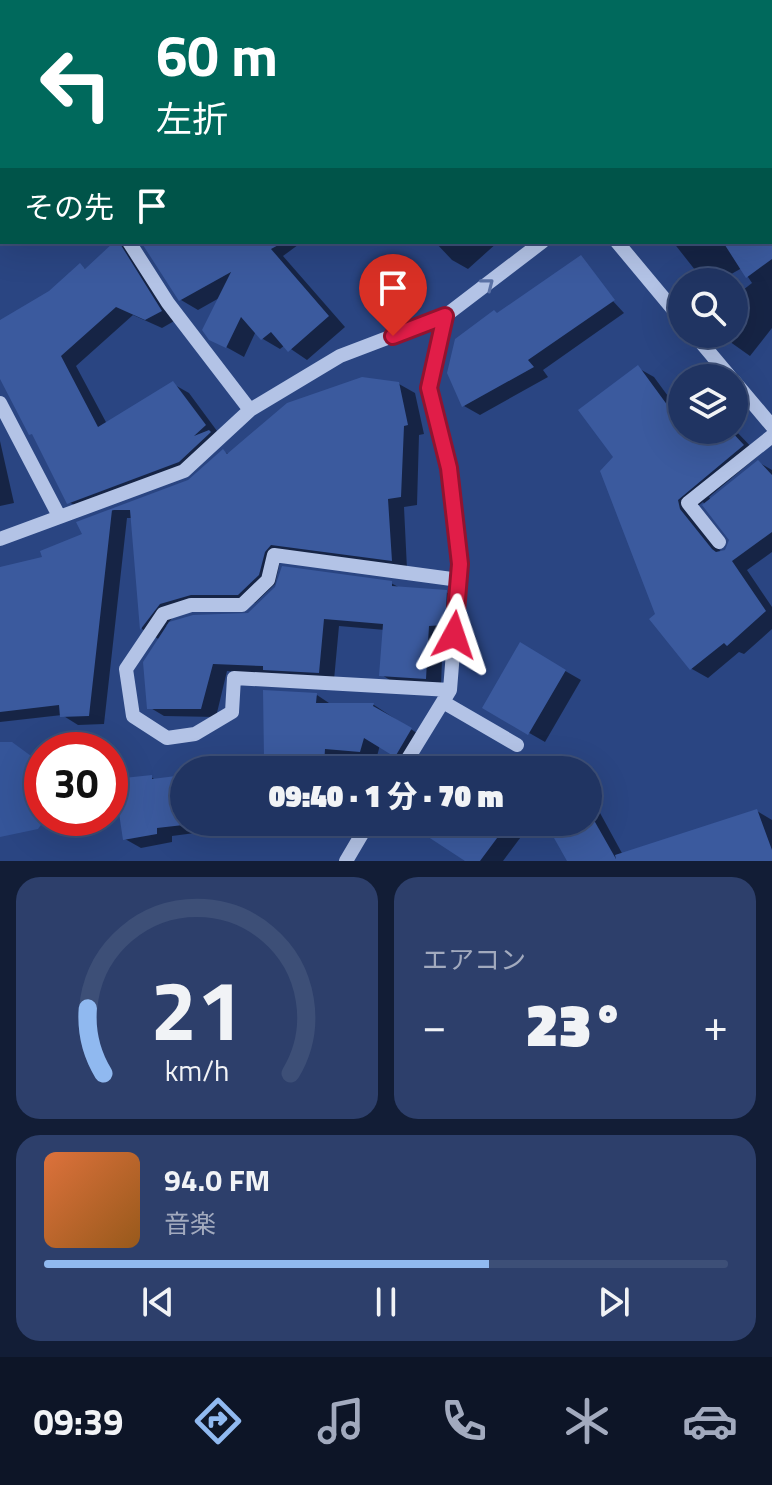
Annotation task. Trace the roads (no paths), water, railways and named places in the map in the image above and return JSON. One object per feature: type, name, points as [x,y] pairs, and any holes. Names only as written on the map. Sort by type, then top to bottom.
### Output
[{"type":"street","points":[[130,244],[168,303],[250,410]]},
{"type":"street","points":[[0,539],[184,471],[250,410],[340,356],[445,316],[539,244]]},
{"type":"street","points":[[619,244],[668,303]]},
{"type":"street","points":[[410,756],[446,696],[459,580],[460,564],[449,468],[429,388],[445,316]]},
{"type":"street","points":[[706,348],[719,364]]},
{"type":"street","points":[[748,398],[772,426]]},
{"type":"street","points":[[0,403],[59,516]]},
{"type":"street","points":[[719,542],[688,503],[772,436]]},
{"type":"street","points":[[459,580],[274,555],[268,580],[242,605],[191,605],[163,614],[126,669],[133,716],[167,738],[195,734],[232,712],[234,678],[446,696],[517,745]]},
{"type":"street","points":[[346,861],[361,836]]}]
